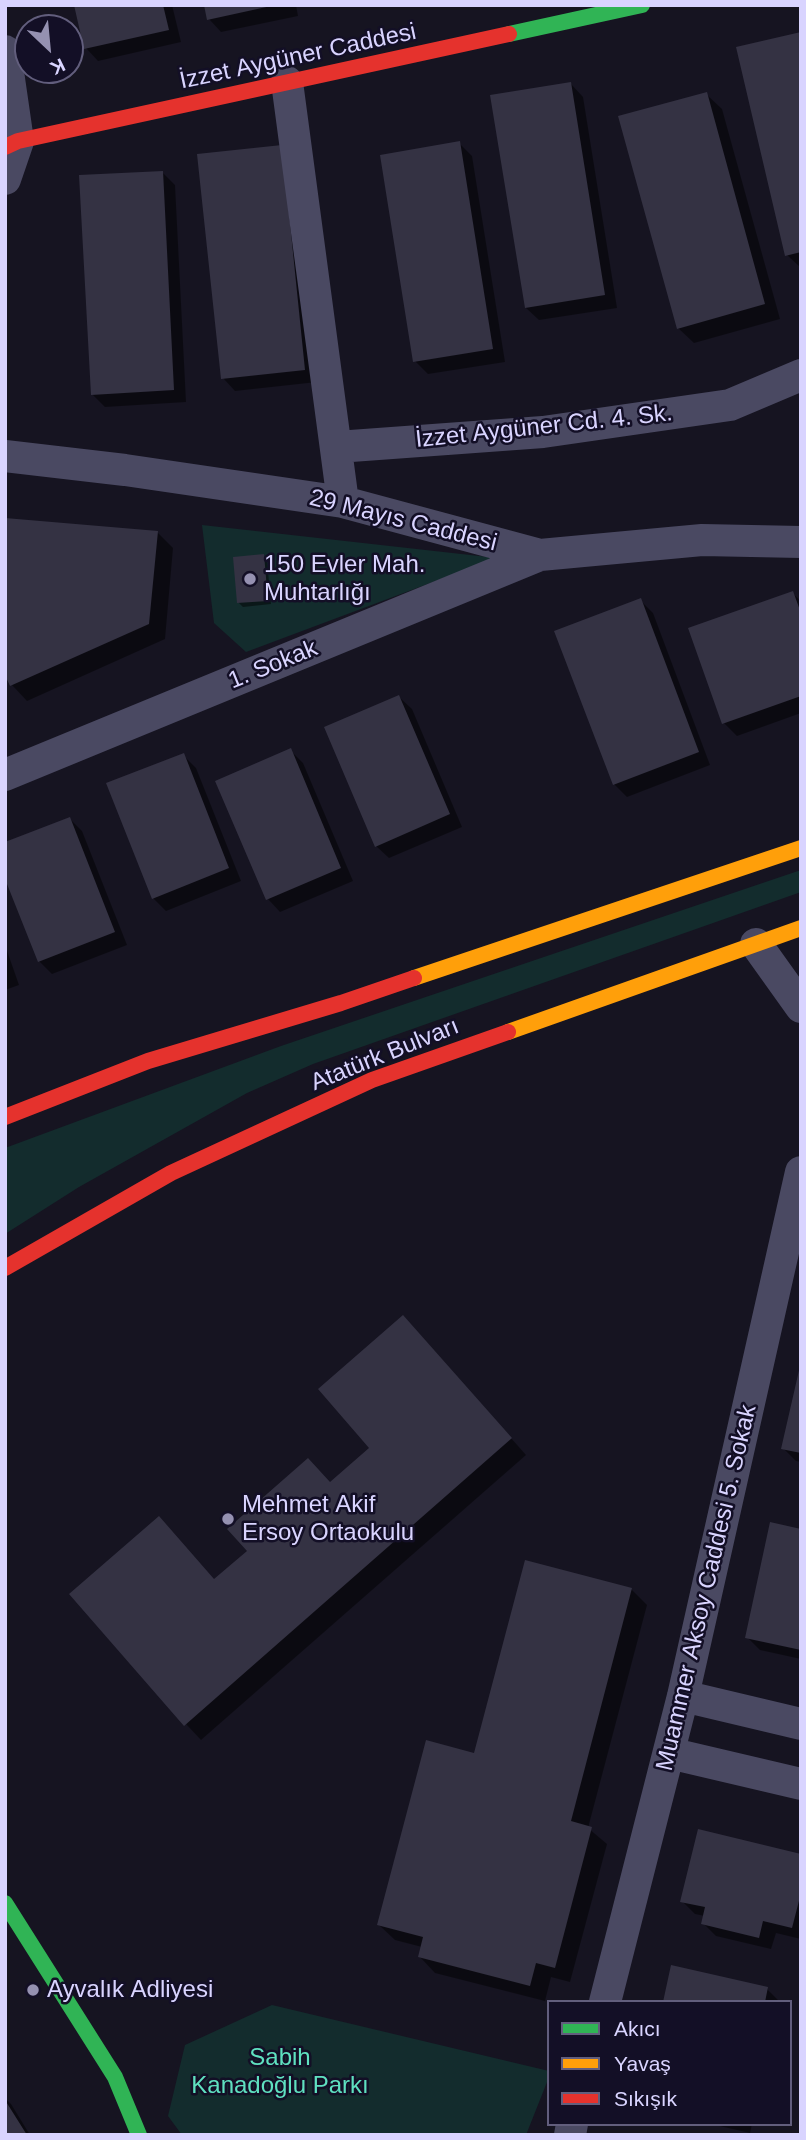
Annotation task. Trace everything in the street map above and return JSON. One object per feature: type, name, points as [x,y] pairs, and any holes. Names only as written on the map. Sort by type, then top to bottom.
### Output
[{"type":"main road","name":"İzzet Aygüner Caddesi","points":[[12,144],[642,5]]},
{"type":"main road","points":[[5,1117],[148,1061],[341,1003],[801,848]]},
{"type":"main road","name":"Atatürk Bulvarı","points":[[5,1268],[171,1173],[372,1080],[801,928]]},
{"type":"main road","points":[[48,1082],[148,1061]]},
{"type":"main road","points":[[22,1278],[65,1232]]},
{"type":"main road","points":[[5,1903],[114,2077],[139,2135]]},
{"type":"street","points":[[5,51],[12,144],[5,179]]},
{"type":"street","points":[[287,82],[343,502]]},
{"type":"street","name":"İzzet Aygüner Cd. 4. Sk.","points":[[337,447],[543,432],[730,405],[801,375]]},
{"type":"street","name":"29 Mayıs Caddesi","points":[[5,456],[125,470],[343,502],[540,555],[702,540],[801,542]]},
{"type":"street","name":"1. Sokak","points":[[5,775],[540,555]]},
{"type":"street","points":[[756,944],[801,1007]]},
{"type":"street","name":"Muammer Aksoy Caddesi 5. Sokak","points":[[606,2000],[787,1304],[801,1172]]},
{"type":"street","points":[[683,1696],[801,1724]]},
{"type":"street","points":[[669,1753],[801,1784]]},
{"type":"green space","points":[[202,525],[497,558],[246,652],[214,623]]},
{"type":"green space","points":[[801,870],[801,892],[313,1064],[247,1093],[79,1187],[5,1234],[5,1148],[281,1046]]},
{"type":"green space","name":"Sabih Kanadoğlu Parkı","points":[[272,2005],[547,2071],[547,2082],[526,2135],[182,2135],[168,2116],[185,2045]]},
{"type":"building","points":[[74,5],[163,5],[169,30],[84,49],[84,14],[76,14]]},
{"type":"building","points":[[204,5],[271,5],[271,6],[207,20]]},
{"type":"building","points":[[801,32],[801,252],[785,256],[736,47]]},
{"type":"building","points":[[571,82],[605,295],[525,308],[490,95]]},
{"type":"building","points":[[707,92],[765,304],[677,329],[618,116]]},
{"type":"building","points":[[460,141],[493,349],[413,362],[380,155]]},
{"type":"building","points":[[282,145],[305,370],[221,379],[197,154]]},
{"type":"building","points":[[163,171],[174,390],[91,395],[79,175]]},
{"type":"building","points":[[5,518],[158,531],[149,624],[10,686],[5,675]]},
{"type":"building","name":"150 Evler Mah. Muhtarlığı","points":[[264,554],[268,601],[237,603],[233,557]]},
{"type":"building","points":[[793,591],[801,613],[801,696],[722,724],[688,628]]},
{"type":"building","points":[[641,598],[699,752],[613,785],[554,631]]},
{"type":"building","points":[[399,695],[450,814],[375,847],[324,727]]},
{"type":"building","points":[[291,748],[341,868],[266,900],[215,781]]},
{"type":"building","points":[[184,753],[229,868],[152,899],[106,783]]},
{"type":"building","points":[[70,817],[115,932],[38,962],[5,879],[5,842]]},
{"type":"building","points":[[403,1315],[512,1438],[184,1726],[69,1594],[159,1516],[214,1579],[247,1551],[227,1529],[308,1458],[330,1482],[369,1448],[318,1389]]},
{"type":"building","points":[[801,1366],[801,1453],[781,1449]]},
{"type":"building","points":[[770,1522],[801,1529],[801,1650],[745,1638]]},
{"type":"building","points":[[525,1560],[632,1588],[571,1821],[592,1827],[555,1968],[536,1963],[530,1986],[418,1957],[423,1937],[377,1925],[426,1740],[474,1753]]},
{"type":"building","points":[[698,1829],[801,1854],[801,1893],[792,1928],[763,1921],[759,1938],[701,1924],[705,1907],[680,1902]]},
{"type":"building","points":[[671,1965],[768,1987],[765,2000],[663,2000]]},
{"type":"building","points":[[5,2100],[27,2135],[5,2135]]},
{"type":"traffic: fast","points":[[509,34],[642,5]]},
{"type":"traffic: fast","points":[[5,1903],[115,2077],[139,2135]]},
{"type":"traffic: slow","points":[[414,978],[801,848]]},
{"type":"traffic: slow","points":[[508,1032],[801,928]]},
{"type":"traffic: jam","points":[[5,147],[18,141],[509,34]]},
{"type":"traffic: jam","points":[[5,1117],[148,1061],[341,1003],[414,978]]},
{"type":"traffic: jam","points":[[5,1268],[171,1173],[372,1080],[508,1032]]},
{"type":"place","name":"150 Evler Mah. Muhtarlığı","points":[[250,579]]},
{"type":"place","name":"Mehmet Akif Ersoy Ortaokulu","points":[[228,1519]]},
{"type":"place","name":"Ayvalık Adliyesi","points":[[33,1990]]}]
